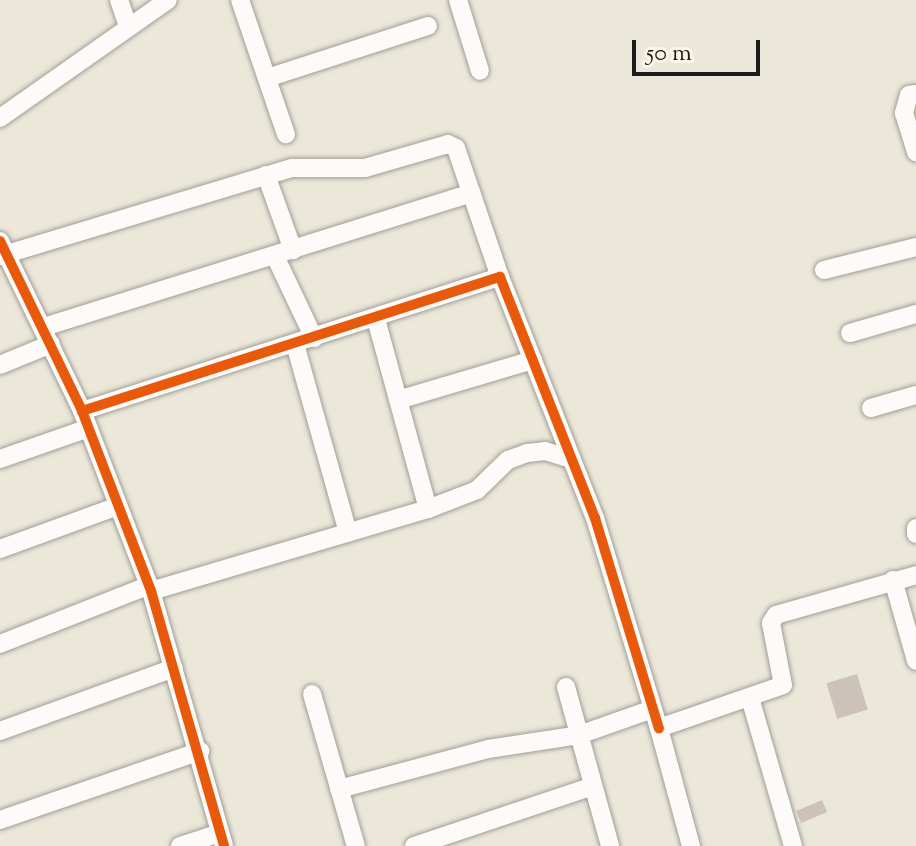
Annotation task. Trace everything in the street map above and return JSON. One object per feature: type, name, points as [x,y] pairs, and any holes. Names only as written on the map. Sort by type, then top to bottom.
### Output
[{"type":"street","points":[[119,0],[128,26]]},
{"type":"street","points":[[0,118],[168,0]]},
{"type":"street","points":[[458,0],[480,71]]},
{"type":"street","points":[[244,1],[286,134]]},
{"type":"street","points":[[267,78],[428,26]]},
{"type":"street","points":[[916,94],[909,95],[904,113],[916,152]]},
{"type":"street","points":[[180,846],[222,839],[200,751],[149,588],[86,420],[47,336],[2,251],[266,175],[311,165],[365,168],[453,144],[500,277],[572,459],[659,728],[691,846]]},
{"type":"street","points":[[266,175],[284,253],[314,338]]},
{"type":"street","points":[[0,365],[47,336],[284,253],[472,193]]},
{"type":"street","points":[[824,270],[916,247]]},
{"type":"street","points":[[0,459],[86,420],[295,344],[500,277]]},
{"type":"street","points":[[850,333],[916,314]]},
{"type":"street","points":[[376,319],[428,509]]},
{"type":"street","points":[[295,344],[348,533]]},
{"type":"street","points":[[398,400],[533,360]]},
{"type":"street","points":[[871,408],[916,395]]},
{"type":"street","points":[[0,644],[149,588],[428,509],[477,490],[508,460],[527,453],[545,451],[572,459]]},
{"type":"street","points":[[0,549],[118,506]]},
{"type":"street","points":[[659,728],[783,685],[773,618],[916,575]]},
{"type":"street","points":[[893,580],[916,661]]},
{"type":"street","points":[[0,731],[174,668]]},
{"type":"street","points":[[566,687],[610,846]]},
{"type":"street","points":[[312,694],[356,846]]},
{"type":"street","points":[[750,698],[793,846]]},
{"type":"street","points":[[339,789],[488,749],[579,735],[653,709]]},
{"type":"street","points":[[0,820],[200,751]]},
{"type":"street","points":[[414,846],[593,786]]},
{"type":"building","points":[[857,674],[868,709],[837,719],[826,683]]},
{"type":"building","points":[[822,800],[827,812],[801,823],[796,811]]},
{"type":"cycle path","points":[[0,241],[82,411],[151,591],[224,846]]},
{"type":"cycle path","points":[[82,411],[500,277],[595,518],[659,728]]}]
